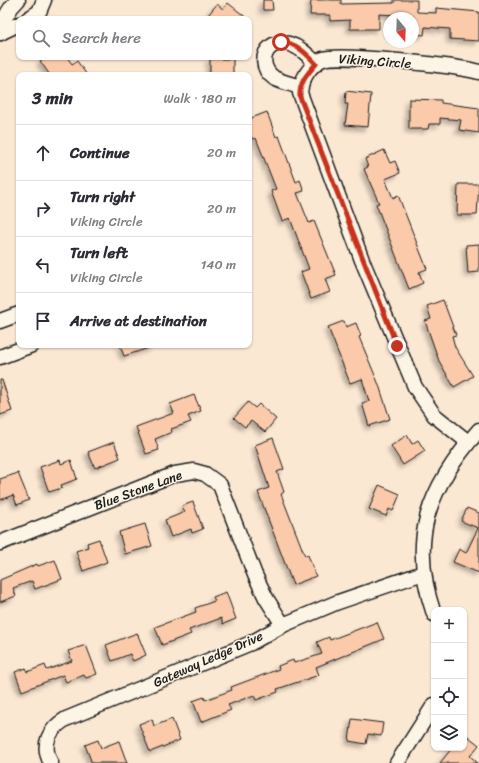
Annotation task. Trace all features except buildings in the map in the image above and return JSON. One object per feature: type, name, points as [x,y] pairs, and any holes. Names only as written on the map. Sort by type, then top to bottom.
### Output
[{"type":"street","points":[[1,33],[2,25],[13,4],[18,0]]},
{"type":"street","points":[[33,16],[39,12],[44,0]]},
{"type":"street","points":[[1,33],[16,26]]},
{"type":"street","points":[[300,87],[276,78],[271,74],[265,60],[267,51],[277,43],[286,42],[302,50],[316,64],[306,75],[300,87],[300,97],[394,339],[415,387],[434,415],[468,442]]},
{"type":"street","name":"Viking Circle","points":[[316,64],[325,58],[347,57],[479,72]]},
{"type":"street","points":[[0,322],[16,315]]},
{"type":"street","points":[[0,357],[24,348]]},
{"type":"street","points":[[432,607],[423,573],[422,541],[430,502],[443,477],[468,442],[479,430]]},
{"type":"street","name":"Blue Stone Lane","points":[[0,543],[175,474],[194,471],[205,474],[220,485],[255,576],[266,598],[283,625]]},
{"type":"street","name":"Gateway Ledge Drive","points":[[51,763],[46,747],[49,736],[56,725],[66,719],[251,643],[283,625],[338,602],[423,573]]},
{"type":"street","points":[[397,763],[431,710]]},
{"type":"route","points":[[281,42],[292,44],[302,50],[316,64],[304,77],[300,87],[300,97],[362,260],[397,346]]}]
